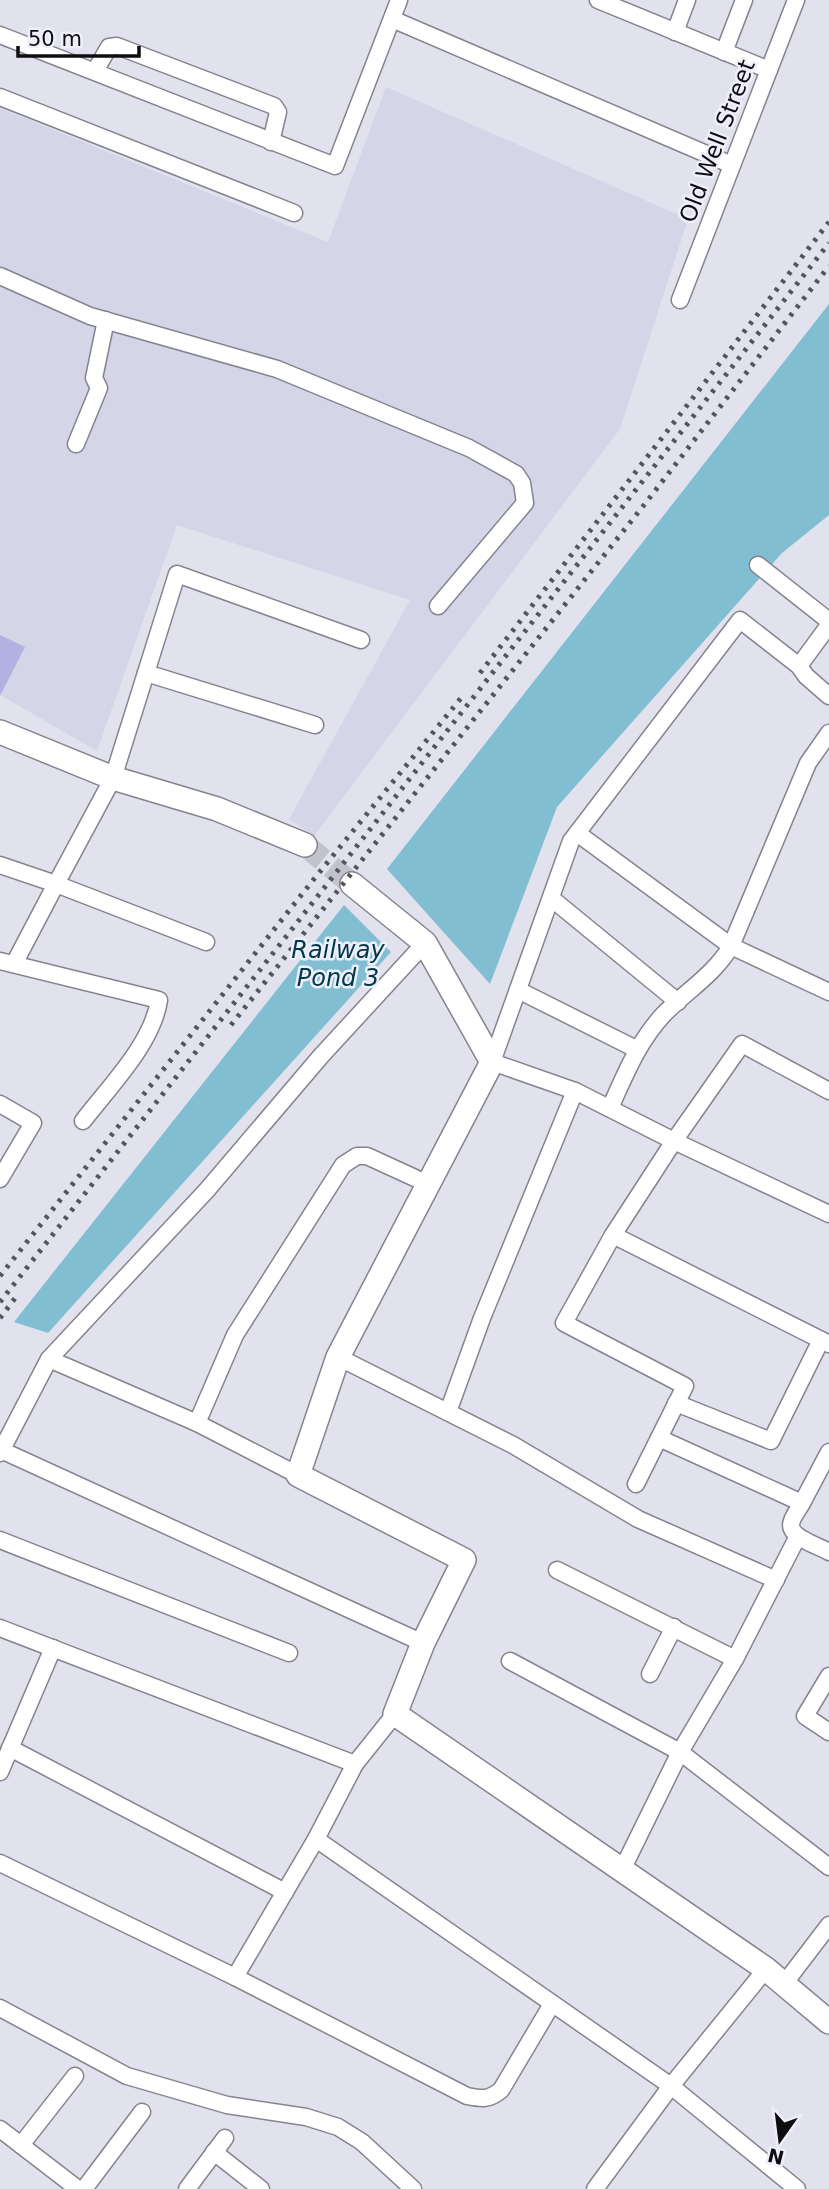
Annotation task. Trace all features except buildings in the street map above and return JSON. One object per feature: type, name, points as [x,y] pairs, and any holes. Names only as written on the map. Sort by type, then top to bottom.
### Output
[{"type":"street","points":[[0,35],[335,166],[399,0]]},
{"type":"street","points":[[598,0],[626,5],[675,32],[769,70]]},
{"type":"street","points":[[675,32],[687,0]]},
{"type":"street","points":[[724,52],[744,0]]},
{"type":"street","name":"Old Well Street","points":[[680,300],[796,0]]},
{"type":"street","points":[[392,19],[732,165]]},
{"type":"street","points":[[95,71],[108,47],[117,46],[274,106],[278,112],[271,142]]},
{"type":"street","points":[[0,97],[294,213]]},
{"type":"street","points":[[0,276],[90,316],[277,369],[469,448],[516,474],[522,483],[525,503],[438,606]]},
{"type":"street","points":[[76,444],[99,387],[94,378],[106,320]]},
{"type":"street","points":[[758,565],[829,623],[799,666]]},
{"type":"street","points":[[83,1121],[142,1044],[155,1020],[159,1000],[7,962],[55,884],[113,778],[177,575],[361,640]]},
{"type":"street","points":[[298,1475],[338,1357],[492,1062],[571,841],[740,620],[799,666],[806,676],[829,696]]},
{"type":"street","points":[[146,673],[315,725]]},
{"type":"street","points":[[0,732],[113,778],[217,809],[305,845]]},
{"type":"street","points":[[610,1108],[636,1049],[663,1015],[721,963],[731,946],[808,763],[829,733]]},
{"type":"street","points":[[577,833],[731,946],[829,992]]},
{"type":"street","points":[[0,865],[206,942]]},
{"type":"street","points":[[352,884],[425,943],[492,1062],[575,1091],[674,1141],[829,1213]]},
{"type":"street","points":[[551,898],[678,1002]]},
{"type":"street","points":[[423,1643],[1,1451],[49,1359],[206,1190],[321,1056],[425,943]]},
{"type":"street","points":[[517,990],[636,1049]]},
{"type":"street","points":[[636,1484],[685,1386],[564,1323],[613,1235],[742,1044],[829,1091]]},
{"type":"street","points":[[448,1412],[482,1318],[575,1091]]},
{"type":"street","points":[[0,1104],[33,1123],[0,1179]]},
{"type":"street","points":[[197,1423],[235,1335],[343,1165],[357,1156],[368,1156],[428,1184]]},
{"type":"street","points":[[613,1235],[825,1342],[771,1441],[676,1403]]},
{"type":"street","points":[[338,1357],[513,1445],[638,1519],[776,1580]]},
{"type":"street","points":[[49,1359],[197,1423],[464,1560],[423,1643],[395,1714],[355,1764],[316,1839],[235,1976]]},
{"type":"street","points":[[659,1438],[802,1503]]},
{"type":"street","points":[[829,1452],[791,1523],[797,1536],[829,1552]]},
{"type":"street","points":[[623,1868],[680,1752],[736,1659],[797,1536]]},
{"type":"street","points":[[0,1540],[289,1653]]},
{"type":"street","points":[[557,1570],[736,1659]]},
{"type":"street","points":[[650,1674],[674,1627]]},
{"type":"street","points":[[0,1628],[355,1764]]},
{"type":"street","points":[[0,1772],[53,1648]]},
{"type":"street","points":[[510,1661],[680,1752],[829,1867]]},
{"type":"street","points":[[829,1676],[805,1716],[829,1732]]},
{"type":"street","points":[[395,1714],[623,1868],[766,1969],[829,2022]]},
{"type":"street","points":[[10,1748],[285,1892]]},
{"type":"street","points":[[316,1839],[671,2086],[797,2189]]},
{"type":"street","points":[[0,1863],[235,1976],[467,2096],[484,2100],[501,2090],[552,2004]]},
{"type":"street","points":[[784,1984],[829,1925]]},
{"type":"street","points":[[595,2189],[671,2086],[766,1969]]},
{"type":"street","points":[[0,2008],[127,2076],[227,2105],[306,2117],[338,2127],[362,2142],[413,2189]]},
{"type":"street","points":[[21,2145],[75,2076]]},
{"type":"street","points":[[85,2189],[142,2112]]},
{"type":"street","points":[[0,2129],[78,2189]]},
{"type":"street","points":[[187,2189],[225,2138]]},
{"type":"street","points":[[214,2152],[261,2189]]},
{"type":"shaded area","points":[[386,87],[688,219],[620,429],[314,836],[289,819],[410,600],[177,525],[97,751],[0,695],[0,108],[328,242]]},
{"type":"water","points":[[829,304],[829,515],[782,553],[557,807],[490,984],[387,869]]},
{"type":"water","name":"Railway Pond 3","points":[[344,905],[391,952],[48,1333],[14,1322]]},
{"type":"tunnel","points":[[305,845],[352,884]]},
{"type":"railway","points":[[480,673],[829,222]]},
{"type":"railway","points":[[0,1302],[829,243]]},
{"type":"railway","points":[[231,1025],[644,505],[829,266]]},
{"type":"railway","points":[[0,1276],[461,698]]},
{"type":"railway","points":[[0,1318],[16,1297]]}]
